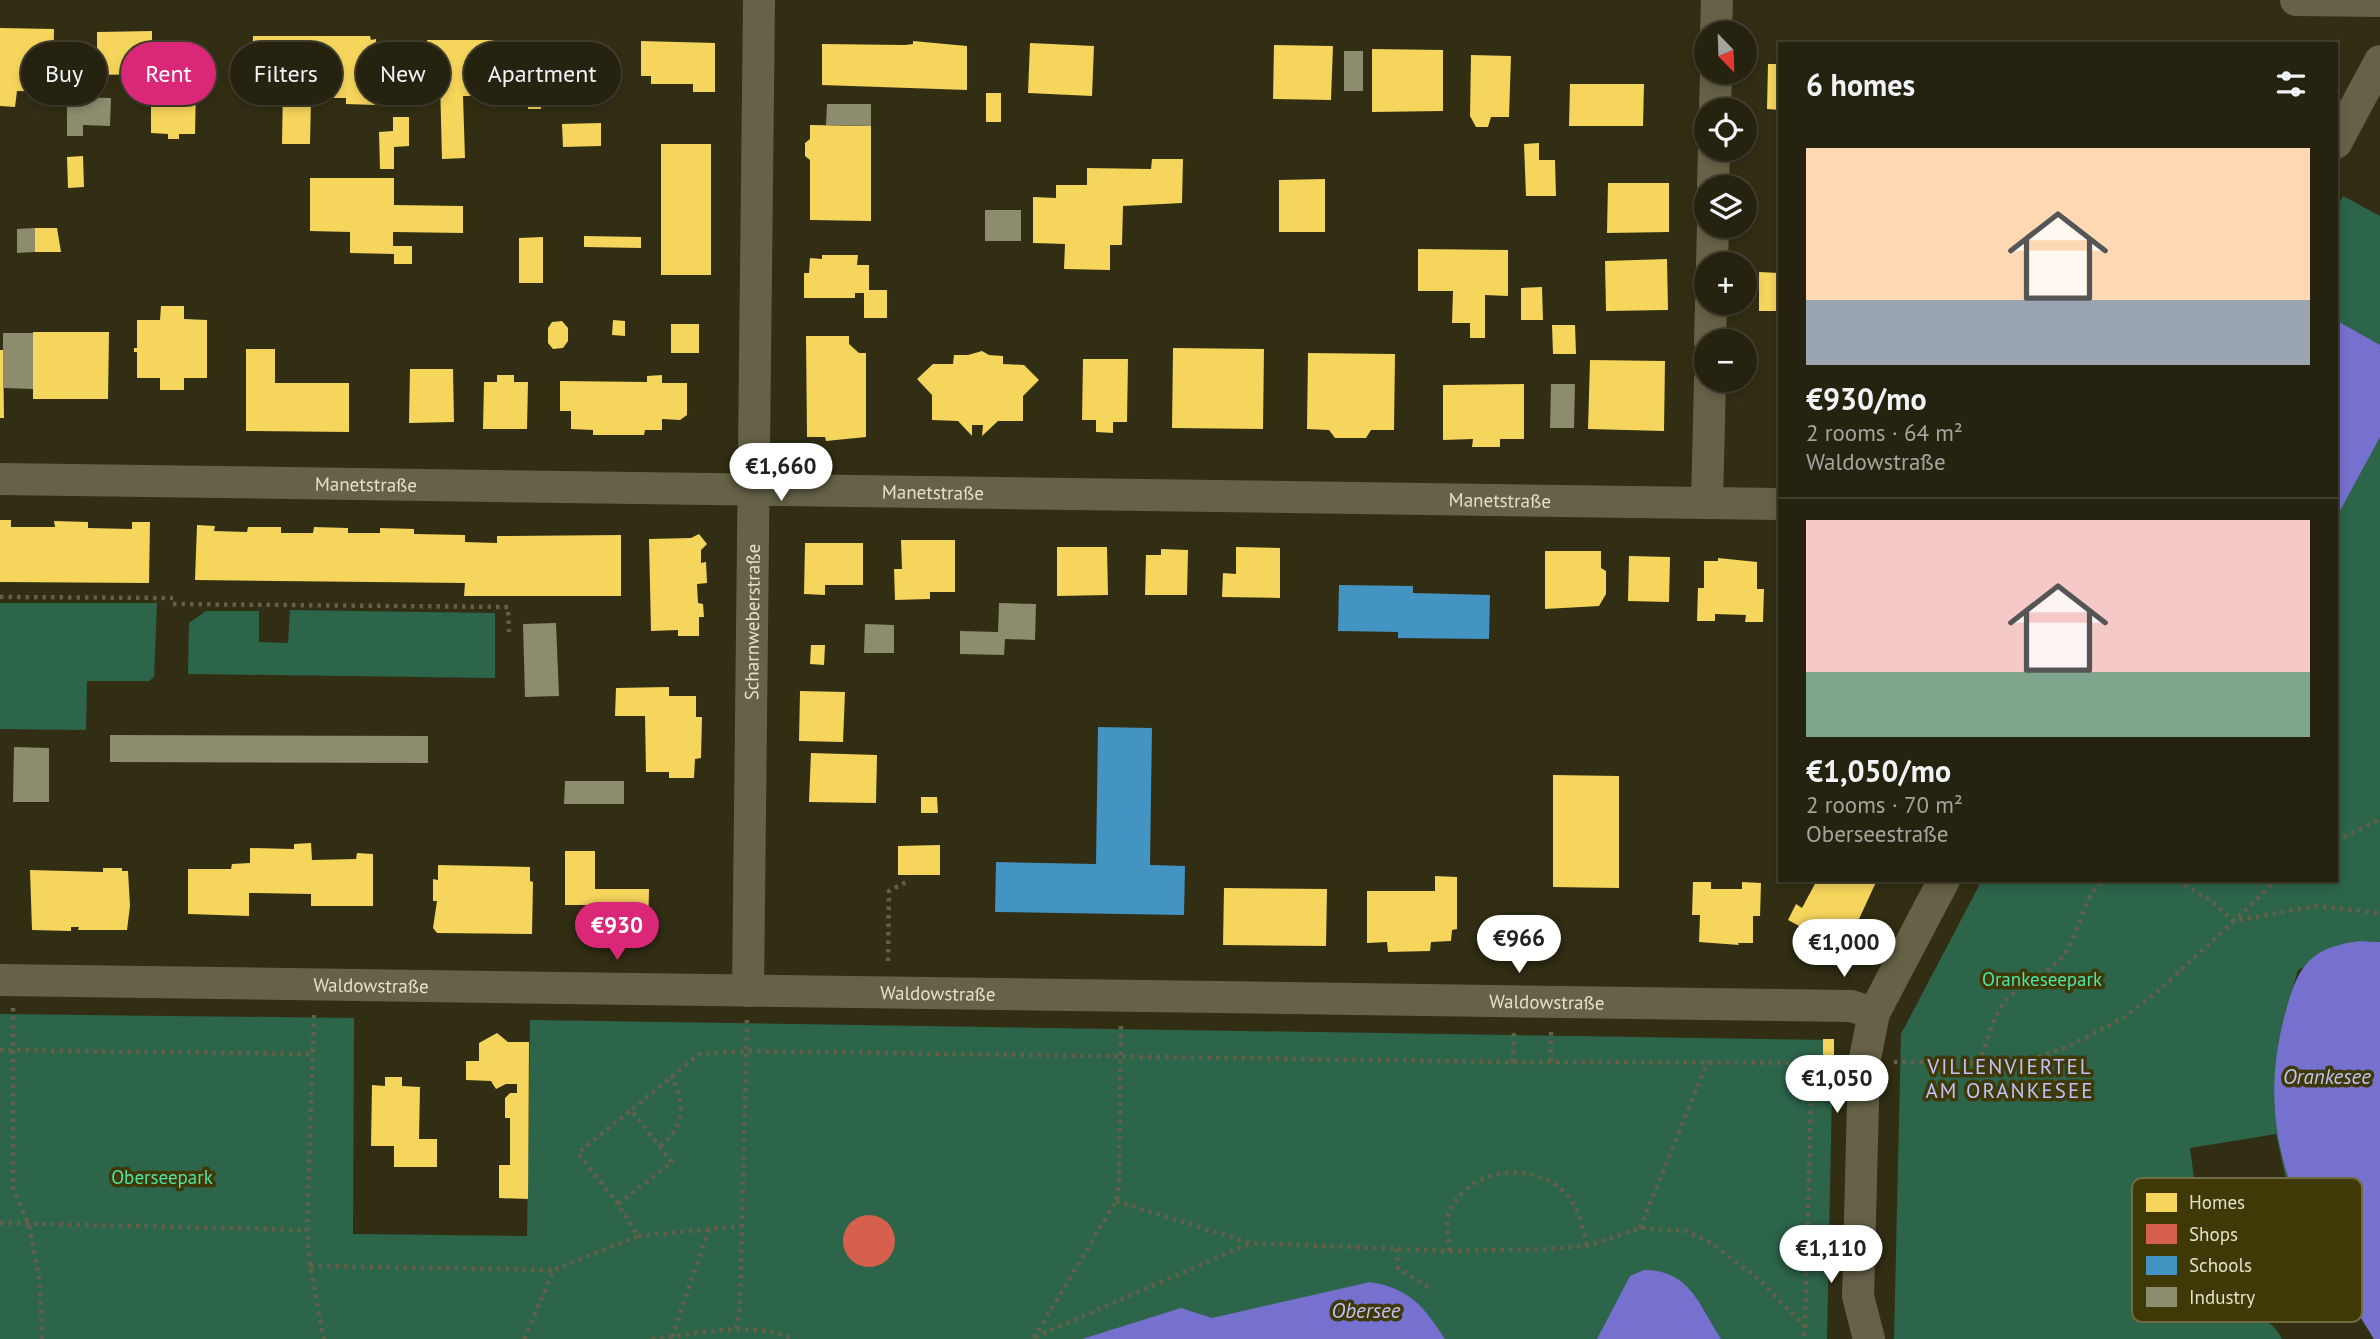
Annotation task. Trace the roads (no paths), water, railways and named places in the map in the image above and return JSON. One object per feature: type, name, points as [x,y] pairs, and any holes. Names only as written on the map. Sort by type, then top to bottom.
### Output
[{"type":"street","name":"Scharnweberstraße","points":[[747,1004],[755,490],[758,0]]},
{"type":"street","points":[[1716,21],[1717,0]]},
{"type":"street","points":[[2296,0],[2380,1]]},
{"type":"street","points":[[2338,139],[2380,61]]},
{"type":"street","points":[[1707,502],[1710,392]]},
{"type":"street","name":"Manetstraße","points":[[0,480],[1778,504]]},
{"type":"street","points":[[1869,1339],[1857,1296],[1864,1063],[1874,1013],[1943,882]]},
{"type":"street","name":"Waldowstraße","points":[[0,980],[747,1004],[1851,1006],[1874,1013]]},
{"type":"water","points":[[2339,322],[2380,345],[2380,437],[2338,514]]},
{"type":"water","name":"Orankesee","points":[[2380,942],[2380,1339],[2374,1339],[2362,1320],[2362,1178],[2289,1178],[2280,1146],[2275,1105],[2276,1061],[2285,1014],[2295,983],[2308,962],[2329,948],[2343,944]]},
{"type":"water","points":[[1644,1270],[1672,1276],[1683,1283],[1699,1302],[1721,1339],[1597,1339],[1630,1276]]},
{"type":"water","name":"Obersee","points":[[1370,1282],[1406,1294],[1430,1317],[1445,1339],[1082,1339],[1181,1308],[1212,1318]]},
{"type":"district","name":"VILLENVIERTEL AM ORANKESEE","points":[[2010,1079]]},
{"type":"park label","name":"Orankeseepark","points":[[2042,979]]},
{"type":"park label","name":"Oberseepark","points":[[162,1177]]}]
